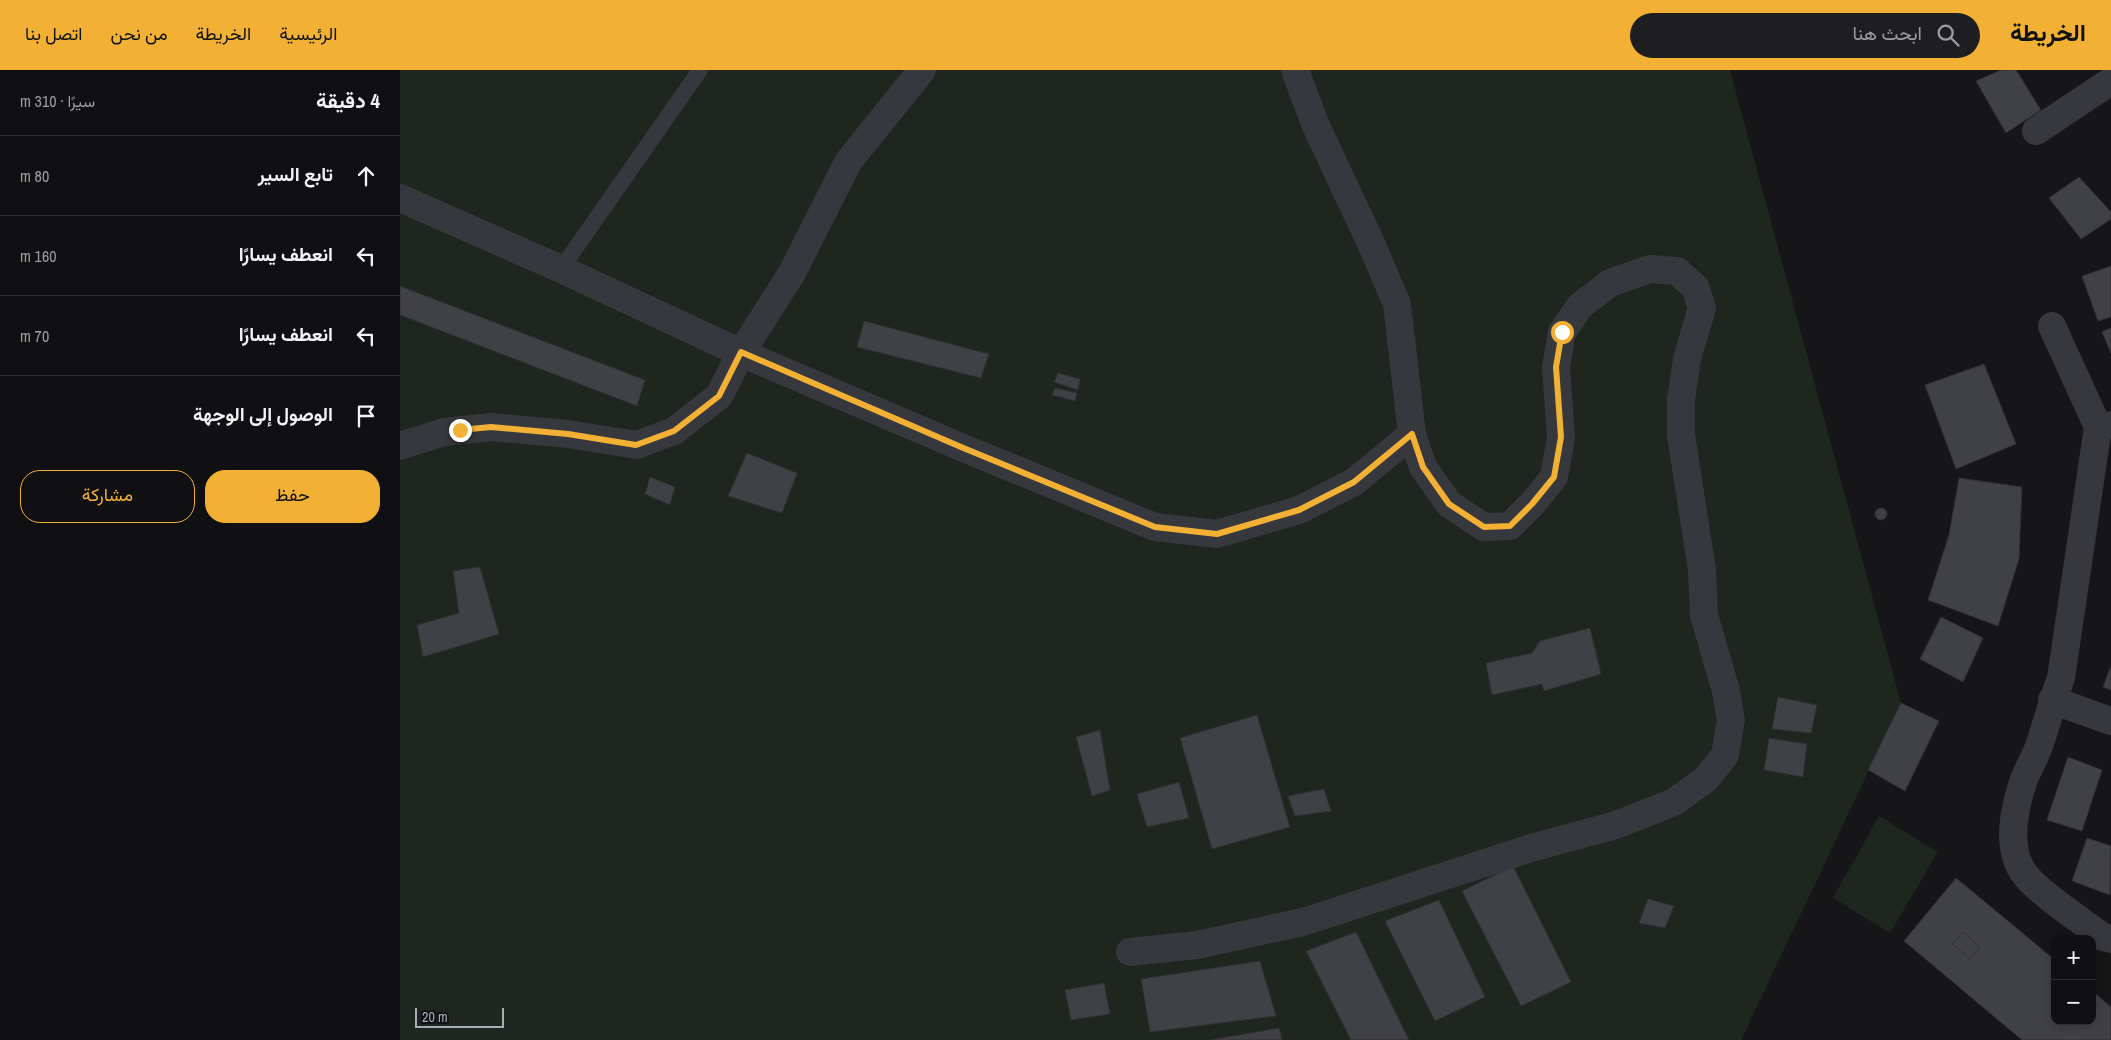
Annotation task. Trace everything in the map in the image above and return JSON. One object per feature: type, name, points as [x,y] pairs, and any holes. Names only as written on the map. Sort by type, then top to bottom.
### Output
[{"type":"street","points":[[400,446],[444,432],[491,427],[568,434],[636,445],[674,431],[719,396],[741,352],[792,273],[848,162],[922,70]]},
{"type":"street","points":[[1130,952],[1197,945],[1302,922],[1530,848],[1616,825],[1674,802],[1706,779],[1724,755],[1730,720],[1726,692],[1704,615],[1702,570],[1681,435],[1681,400],[1687,360],[1702,308],[1695,288],[1677,271],[1650,269],[1610,283],[1580,306],[1562,332],[1556,367],[1561,437],[1554,477],[1532,504],[1510,526],[1484,527],[1449,504],[1423,467],[1412,434],[1397,304],[1370,241],[1316,126],[1294,70]]},
{"type":"street","points":[[2036,131],[2111,81]]},
{"type":"street","points":[[400,198],[561,269],[741,352],[961,447],[1155,527],[1217,534],[1299,510],[1354,482],[1412,434]]},
{"type":"street","points":[[2052,326],[2104,426],[2061,678],[2052,700],[2041,742],[2023,783],[2013,824],[2014,851],[2023,872],[2046,894],[2103,936],[2111,939]]},
{"type":"street","points":[[2052,700],[2111,721]]},
{"type":"lane","points":[[561,269],[700,70]]},
{"type":"shaded area","points":[[400,70],[1730,70],[1901,703],[1741,1040],[400,1040]]},
{"type":"shaded area","points":[[1879,816],[1938,852],[1890,933],[1833,898]]},
{"type":"building","points":[[2001,70],[2016,70],[2041,110],[2006,133],[1976,81]]},
{"type":"building","points":[[2079,177],[2111,212],[2111,219],[2081,239],[2049,198]]},
{"type":"building","points":[[2111,266],[2111,317],[2098,321],[2082,276]]},
{"type":"building","points":[[400,286],[645,380],[637,406],[400,315]]},
{"type":"building","points":[[864,321],[989,354],[981,378],[857,347]]},
{"type":"building","points":[[2111,328],[2111,353],[2102,332]]},
{"type":"building","points":[[1984,364],[2016,444],[1956,469],[1925,385]]},
{"type":"building","points":[[1058,373],[1080,379],[1078,390],[1054,382]]},
{"type":"building","points":[[1055,388],[1077,393],[1075,401],[1052,395]]},
{"type":"building","points":[[747,453],[797,473],[782,513],[728,496]]},
{"type":"building","points":[[650,477],[675,487],[670,505],[645,494]]},
{"type":"building","points":[[1959,478],[2022,487],[2019,559],[1998,626],[1928,600],[1949,535]]},
{"type":"building","points":[[1881,508],[1887,514],[1881,520],[1875,514]]},
{"type":"building","points":[[480,567],[499,634],[423,657],[417,625],[459,613],[453,571]]},
{"type":"building","points":[[1941,617],[1983,638],[1963,682],[1920,659]]},
{"type":"building","points":[[1590,628],[1601,674],[1544,691],[1542,684],[1492,695],[1486,663],[1532,653],[1540,641]]},
{"type":"building","points":[[2111,666],[2111,690],[2103,687]]},
{"type":"building","points":[[1778,697],[1817,705],[1811,733],[1772,729]]},
{"type":"building","points":[[1901,703],[1939,721],[1905,791],[1868,770]]},
{"type":"building","points":[[1257,715],[1290,827],[1212,849],[1180,738]]},
{"type":"building","points":[[1100,730],[1110,790],[1092,796],[1076,737]]},
{"type":"building","points":[[1769,738],[1807,744],[1803,777],[1764,770]]},
{"type":"building","points":[[2068,757],[2102,770],[2082,831],[2047,820]]},
{"type":"building","points":[[1179,782],[1189,818],[1147,827],[1137,794]]},
{"type":"building","points":[[1324,789],[1331,811],[1295,816],[1288,796]]},
{"type":"building","points":[[2087,838],[2111,846],[2110,895],[2072,881]]},
{"type":"building","points":[[1513,866],[1571,982],[1521,1006],[1462,891]]},
{"type":"building","points":[[1956,878],[2051,957],[2051,1025],[2096,1025],[2096,994],[2111,1007],[2111,1040],[2022,1040],[1904,941]]},
{"type":"building","points":[[1648,899],[1674,906],[1665,928],[1639,923]]},
{"type":"building","points":[[1439,900],[1485,997],[1435,1021],[1385,921]]},
{"type":"building","points":[[1356,932],[1409,1040],[1351,1040],[1306,951]]},
{"type":"building","points":[[1963,932],[1980,947],[1970,959],[1952,944]]},
{"type":"building","points":[[1260,961],[1276,1016],[1150,1032],[1141,979]]},
{"type":"building","points":[[1104,983],[1110,1014],[1071,1020],[1065,990]]},
{"type":"building","points":[[1279,1028],[1282,1040],[1210,1040]]},
{"type":"route","points":[[460,430],[491,427],[568,434],[636,445],[674,431],[719,396],[741,352],[961,447],[1155,527],[1217,534],[1299,510],[1354,482],[1412,434],[1423,467],[1449,504],[1484,527],[1510,526],[1532,504],[1554,477],[1561,437],[1556,367],[1562,332]]}]
